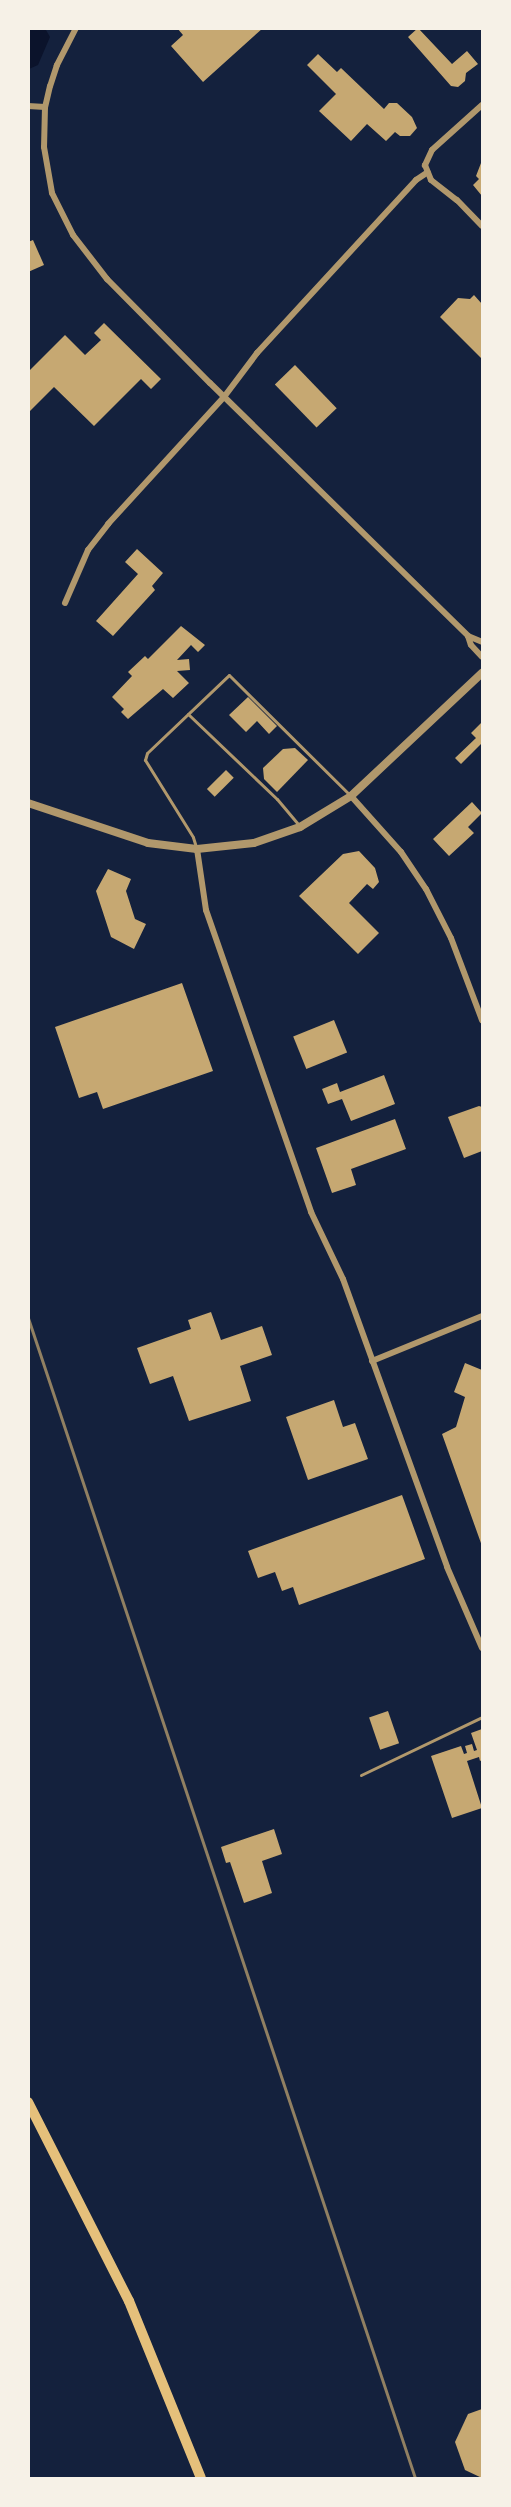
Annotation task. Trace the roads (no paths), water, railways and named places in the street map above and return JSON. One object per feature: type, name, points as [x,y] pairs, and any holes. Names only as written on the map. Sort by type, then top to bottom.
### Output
[{"type":"main road","points":[[28,2102],[129,2301],[201,2478]]},
{"type":"street","points":[[76,28],[57,65],[45,107],[46,170],[52,193],[73,235],[107,279],[224,397],[468,636],[483,642]]},
{"type":"street","points":[[65,603],[88,550],[130,500],[224,397],[257,353],[427,168],[432,150],[483,105]]},
{"type":"street","points":[[28,106],[45,107]]},
{"type":"street","points":[[427,168],[431,180],[483,226]]},
{"type":"street","points":[[468,636],[471,645],[483,657]]},
{"type":"street","points":[[28,804],[148,843],[197,849],[254,843],[300,827],[351,796],[483,673]]},
{"type":"street","points":[[351,796],[401,852],[426,889],[451,938],[483,1020]]},
{"type":"street","points":[[197,849],[207,910],[220,953],[311,1212],[338,1268],[447,1567],[483,1648]]},
{"type":"street","points":[[372,1360],[483,1316]]},
{"type":"lane","points":[[197,849],[193,837],[145,760],[147,753],[229,675],[351,796]]},
{"type":"lane","points":[[188,714],[277,800],[300,827]]},
{"type":"lane","points":[[361,1775],[483,1716]]},
{"type":"water","points":[[30,29],[46,30],[50,37],[38,65],[29,69]]},
{"type":"railway","points":[[28,1318],[415,2478]]}]
